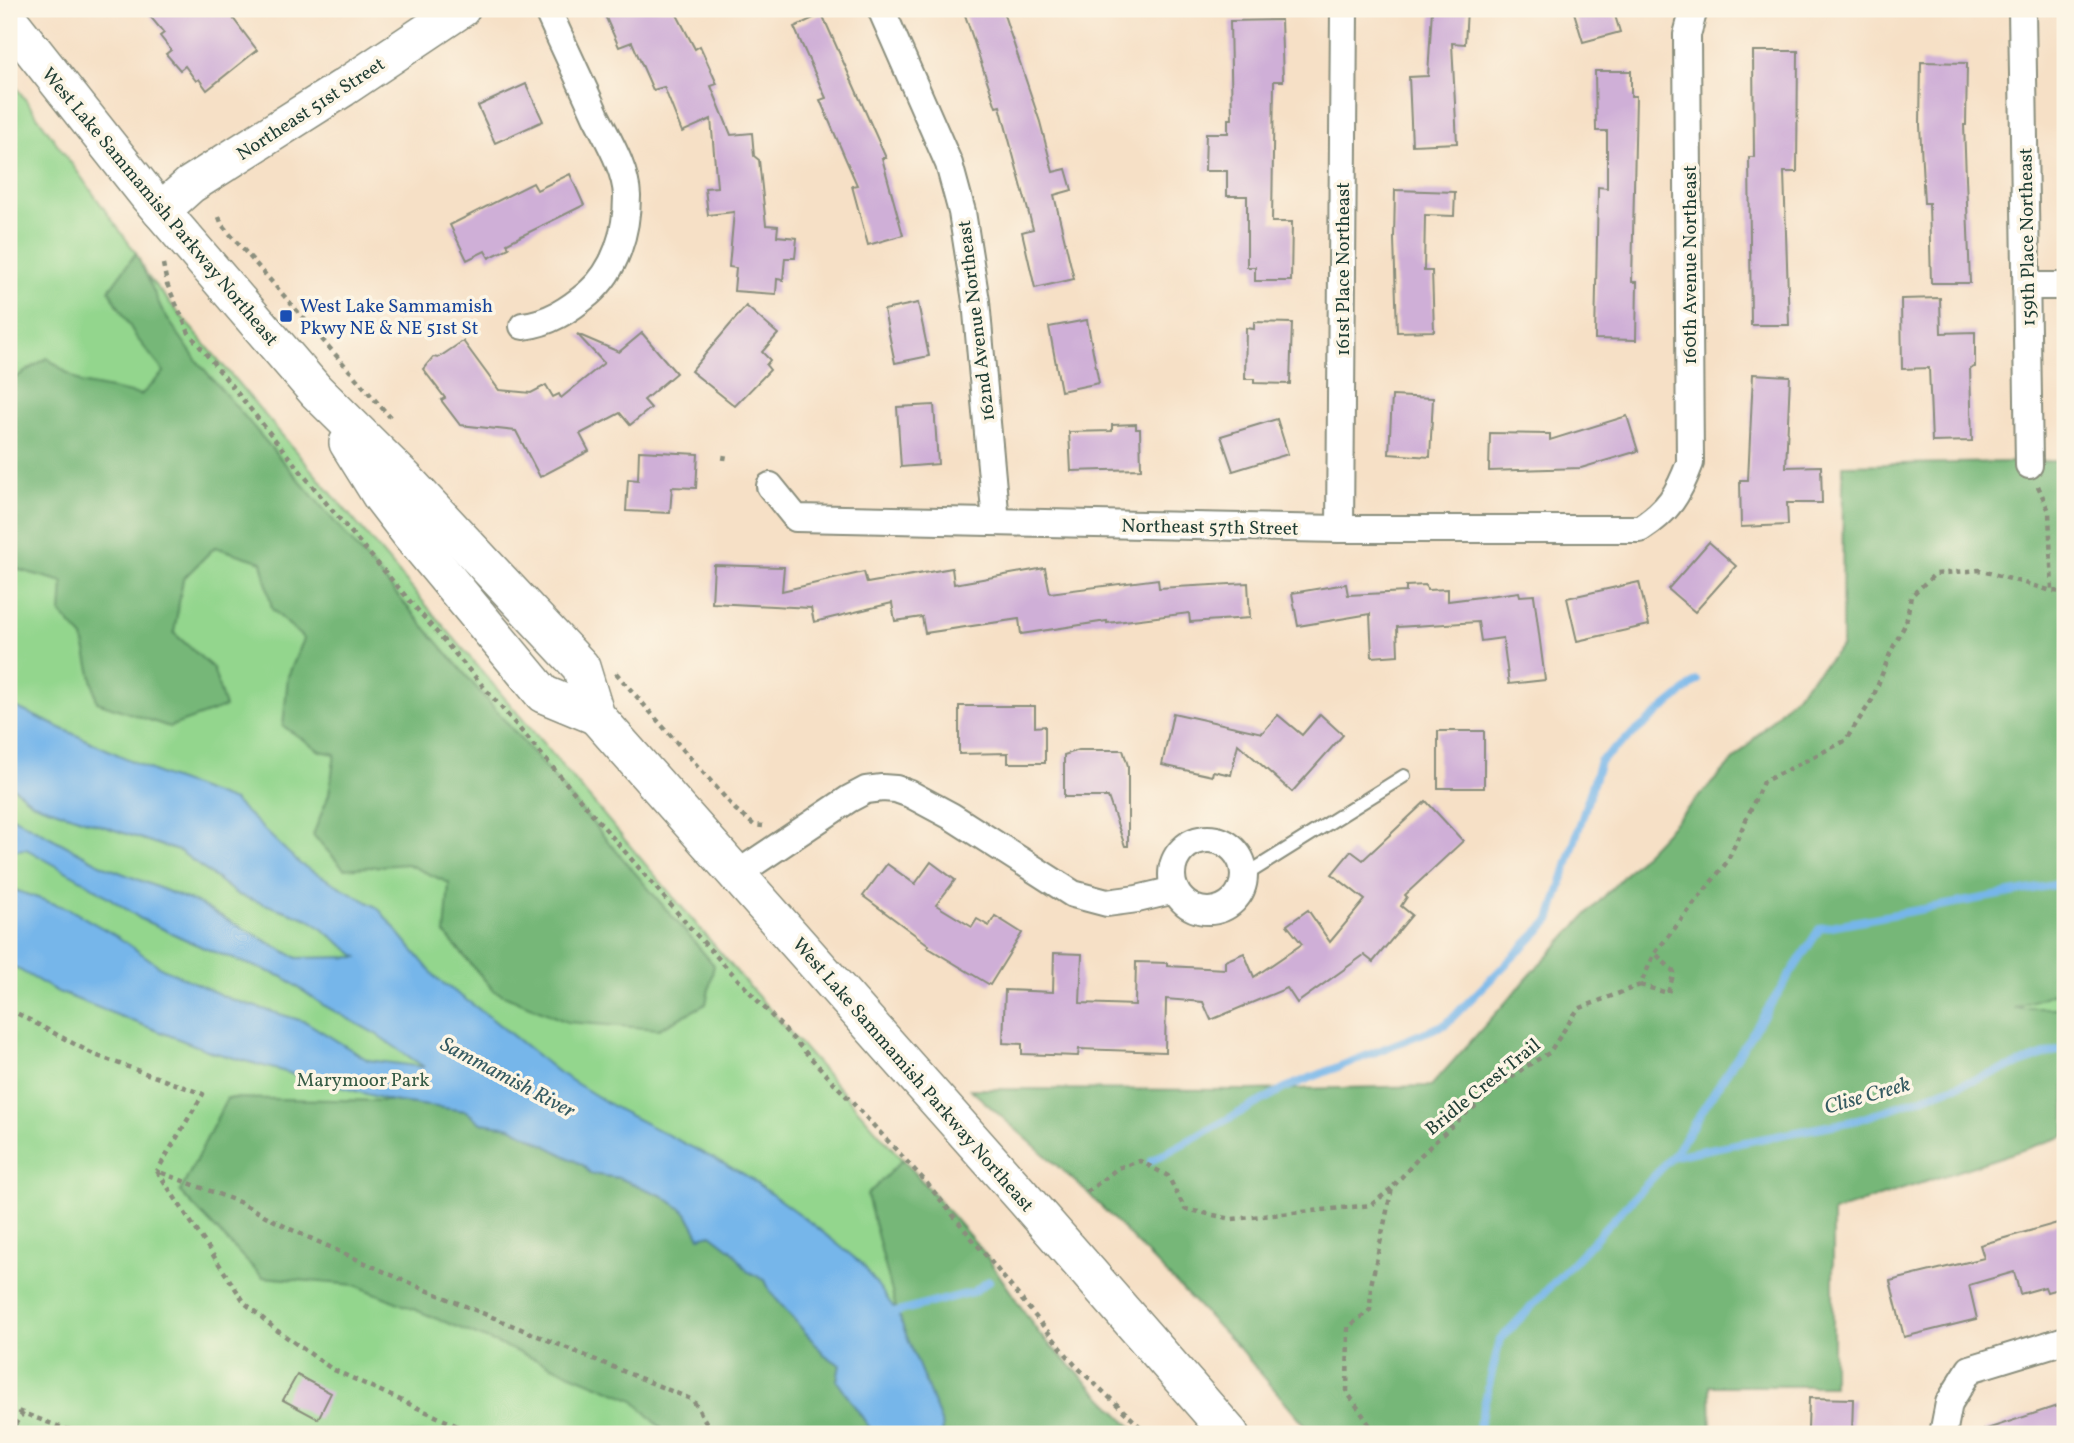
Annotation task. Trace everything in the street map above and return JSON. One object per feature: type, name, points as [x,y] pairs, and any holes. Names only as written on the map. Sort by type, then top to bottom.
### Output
[{"type":"main road","name":"Northeast 51st Street","points":[[161,211],[190,185],[461,9]]},
{"type":"main road","name":"West Lake Sammamish Parkway Northeast","points":[[9,20],[161,211],[316,391],[381,496],[411,536],[543,694],[596,716],[1230,1434]]},
{"type":"street","points":[[523,326],[541,324],[573,307],[600,282],[612,264],[623,233],[627,194],[615,155],[547,9]]},
{"type":"street","name":"162nd Avenue Northeast","points":[[881,9],[948,164],[962,212],[976,301],[996,522]]},
{"type":"street","name":"161st Place Northeast","points":[[1340,528],[1344,9]]},
{"type":"street","name":"160th Avenue Northeast","points":[[1662,514],[1680,490],[1690,463],[1687,35],[1694,9]]},
{"type":"street","name":"159th Place Northeast","points":[[2022,9],[2029,465]]},
{"type":"street","points":[[2026,286],[2065,286]]},
{"type":"street","name":"Northeast 57th Street","points":[[770,486],[796,518],[1614,530],[1640,528],[1662,514]]},
{"type":"street","points":[[737,874],[849,799],[866,790],[882,788],[897,789],[951,816],[1073,894],[1107,902],[1137,899],[1175,890]]},
{"type":"street","points":[[1200,839],[1223,842],[1233,849],[1241,859],[1244,876],[1238,896],[1229,905],[1205,912],[1184,903],[1175,890],[1171,872],[1180,850],[1200,839]]},
{"type":"street","points":[[1943,1434],[1949,1403],[1970,1369],[2065,1340]]},
{"type":"lane","points":[[1244,876],[1405,776]]},
{"type":"path","points":[[164,264],[167,284],[189,333],[331,509],[693,931],[926,1182],[1075,1365],[1148,1434]]},
{"type":"path","points":[[2029,465],[2049,511],[2052,591]]},
{"type":"path","points":[[1640,985],[1655,953],[1727,862],[1763,782],[1845,741],[1872,699],[1906,623],[1911,596],[1935,574],[1979,570],[2052,591],[2065,592]]},
{"type":"path","name":"Bridle Crest Trail","points":[[1373,1434],[1373,1430],[1347,1392],[1348,1327],[1370,1310],[1371,1285],[1392,1188],[1420,1155],[1459,1119],[1549,1053],[1578,1009],[1640,985],[1668,993],[1674,972],[1655,953]]},
{"type":"path","points":[[9,1009],[95,1055],[203,1094],[157,1171]]},
{"type":"path","points":[[1087,1192],[1118,1168],[1140,1161],[1168,1176],[1185,1209],[1232,1219],[1371,1205],[1392,1188]]},
{"type":"path","points":[[157,1171],[245,1303],[275,1329],[332,1369],[475,1434]]},
{"type":"path","points":[[157,1171],[239,1202],[290,1229],[407,1282],[693,1399],[713,1434]]},
{"type":"path","points":[[9,1408],[78,1433],[94,1434]]},
{"type":"path","points":[[9,1433],[23,1413]]},
{"type":"green space","name":"Marymoor Park","points":[[9,77],[136,253],[133,258],[137,264],[741,977],[982,1250],[1040,1335],[1137,1434],[9,1434]]},
{"type":"green space","points":[[136,253],[163,312],[197,361],[714,965],[706,1004],[659,1029],[567,1022],[494,991],[445,934],[449,883],[407,864],[344,869],[313,835],[329,794],[335,754],[320,751],[283,726],[288,676],[304,639],[272,609],[262,562],[215,547],[183,579],[174,633],[213,668],[225,707],[169,727],[97,702],[83,638],[61,614],[63,582],[9,567],[9,440],[16,434],[9,382],[47,358],[81,383],[141,395],[164,372],[136,337],[109,290]]},
{"type":"green space","points":[[2065,461],[2065,989],[2014,1008],[2065,1008],[2065,1136],[1833,1212],[1833,1386],[1710,1386],[1711,1434],[1313,1434],[1239,1348],[1087,1192],[970,1089],[1248,1090],[1431,1086],[1538,966],[1842,646],[1843,465]]},
{"type":"green space","points":[[2065,989],[2065,1008],[2012,1008]]},
{"type":"green space","points":[[227,1098],[392,1101],[466,1111],[481,1123],[511,1127],[583,1165],[591,1174],[619,1178],[663,1196],[687,1213],[700,1237],[711,1234],[733,1251],[747,1270],[765,1280],[771,1293],[824,1354],[840,1365],[837,1381],[874,1434],[667,1434],[632,1399],[355,1285],[262,1277],[180,1192]]},
{"type":"green space","points":[[903,1159],[982,1250],[1040,1335],[1139,1434],[942,1434],[941,1422],[897,1312],[867,1195]]},
{"type":"water","name":"Sammamish River","points":[[9,704],[162,775],[234,801],[300,864],[378,908],[436,978],[558,1072],[619,1110],[744,1174],[815,1226],[862,1264],[897,1312],[941,1422],[942,1434],[874,1434],[837,1381],[840,1365],[824,1354],[771,1293],[765,1280],[747,1271],[733,1251],[711,1234],[700,1237],[687,1213],[663,1196],[619,1178],[591,1174],[583,1165],[511,1127],[481,1123],[466,1111],[392,1101],[212,1052],[58,992],[9,964],[9,888],[69,909],[118,937],[162,968],[230,999],[306,1022],[368,1060],[424,1067],[283,977],[204,948],[141,919],[87,883],[26,849],[9,851],[9,815],[104,866],[197,903],[297,958],[358,957],[309,919],[238,895],[181,852],[33,803],[9,784]]},
{"type":"building","points":[[144,9],[226,9],[257,50],[207,90],[185,66],[180,70],[166,54],[171,50],[160,36],[164,33]]},
{"type":"building","points":[[602,9],[674,9],[695,49],[700,46],[717,84],[711,86],[731,135],[752,133],[754,156],[759,160],[766,225],[778,226],[777,236],[797,238],[795,258],[785,258],[783,280],[777,279],[776,294],[734,291],[736,268],[729,267],[734,212],[708,215],[705,188],[717,187],[711,119],[682,132],[664,87],[653,90],[632,42],[619,47]]},
{"type":"building","points":[[963,9],[1002,9],[1040,122],[1053,172],[1066,169],[1072,190],[1054,195],[1074,279],[1035,288],[1022,232],[1033,229],[1000,106],[996,107]]},
{"type":"building","points":[[1432,9],[1467,9],[1465,44],[1452,43],[1457,143],[1412,145],[1409,77],[1428,76]]},
{"type":"building","points":[[1573,9],[1613,9],[1620,32],[1583,42]]},
{"type":"building","points":[[822,14],[886,158],[882,158],[903,235],[868,245],[852,186],[857,185],[820,100],[826,98],[794,27]]},
{"type":"building","points":[[1281,20],[1283,81],[1274,81],[1272,222],[1292,222],[1291,281],[1255,281],[1255,267],[1247,267],[1247,196],[1227,196],[1227,171],[1205,171],[1206,133],[1228,133],[1228,119],[1232,119],[1230,21]]},
{"type":"building","points":[[1753,51],[1798,51],[1797,172],[1784,172],[1789,325],[1751,325],[1749,157],[1754,157]]},
{"type":"building","points":[[1921,62],[1967,63],[1964,125],[1970,283],[1931,283],[1929,203],[1924,203],[1920,125]]},
{"type":"building","points":[[1595,71],[1631,71],[1631,96],[1636,96],[1632,282],[1637,282],[1636,340],[1595,339],[1598,187],[1607,188],[1607,131],[1596,131]]},
{"type":"building","points":[[526,84],[543,121],[495,143],[478,106]]},
{"type":"building","points":[[570,174],[584,205],[507,243],[509,248],[489,258],[485,251],[467,260],[450,225],[533,183],[537,190]]},
{"type":"building","points":[[1395,190],[1455,192],[1454,216],[1425,215],[1424,271],[1432,271],[1434,331],[1397,332]]},
{"type":"building","points":[[1940,298],[1941,333],[1975,332],[1975,367],[1970,368],[1972,441],[1932,442],[1929,368],[1902,369],[1901,299]]},
{"type":"building","points":[[918,303],[929,356],[895,363],[884,310]]},
{"type":"building","points":[[746,306],[778,334],[762,352],[770,360],[766,365],[770,370],[735,406],[691,371]]},
{"type":"building","points":[[1087,320],[1099,383],[1061,391],[1049,327]]},
{"type":"building","points":[[1254,322],[1292,323],[1290,384],[1254,383],[1254,379],[1245,379],[1246,328],[1254,329]]},
{"type":"building","points":[[642,333],[676,373],[644,400],[651,408],[630,425],[620,413],[580,434],[589,451],[540,477],[516,431],[460,425],[441,400],[445,398],[423,369],[433,357],[438,358],[463,341],[499,390],[531,393],[546,385],[553,397],[559,394],[561,398],[604,363],[577,334],[619,352]]},
{"type":"building","points":[[1753,374],[1790,376],[1786,467],[1821,466],[1822,503],[1787,503],[1788,525],[1741,527],[1740,480],[1748,480]]},
{"type":"building","points":[[1392,396],[1433,398],[1430,457],[1389,454]]},
{"type":"building","points":[[934,405],[938,464],[901,467],[897,407]]},
{"type":"building","points":[[1627,416],[1638,451],[1581,468],[1489,471],[1490,433],[1550,434],[1550,440]]},
{"type":"building","points":[[1277,419],[1288,454],[1233,471],[1221,436]]},
{"type":"building","points":[[1136,424],[1136,429],[1140,429],[1141,469],[1071,471],[1069,432],[1112,431],[1112,425]]},
{"type":"building","points":[[639,451],[698,454],[696,488],[672,487],[670,513],[626,511],[628,479],[638,480]]},
{"type":"building","points":[[1709,542],[1736,566],[1695,612],[1668,589]]},
{"type":"building","points":[[714,565],[784,567],[782,591],[864,572],[867,583],[952,568],[954,584],[1045,568],[1050,593],[1158,579],[1159,588],[1248,583],[1250,618],[1190,622],[1189,613],[1107,621],[1021,634],[1019,619],[925,633],[922,617],[895,621],[892,603],[814,622],[811,608],[712,603]]},
{"type":"building","points":[[1639,582],[1649,625],[1577,641],[1567,598]]},
{"type":"building","points":[[1346,584],[1348,595],[1406,592],[1406,586],[1426,585],[1427,590],[1448,589],[1448,601],[1519,592],[1520,596],[1534,595],[1545,680],[1509,684],[1503,638],[1481,641],[1478,622],[1397,627],[1398,655],[1372,657],[1370,614],[1298,626],[1292,593]]},
{"type":"building","points":[[959,706],[1035,706],[1035,727],[1045,726],[1045,763],[1008,763],[1008,753],[959,754]]},
{"type":"building","points":[[1173,713],[1262,733],[1278,715],[1302,735],[1320,714],[1343,735],[1292,792],[1238,744],[1231,775],[1213,771],[1212,776],[1162,765]]},
{"type":"building","points":[[1438,731],[1484,731],[1484,788],[1438,788]]},
{"type":"building","points":[[1079,750],[1123,750],[1128,766],[1128,846],[1125,846],[1108,797],[1064,797],[1064,755]]},
{"type":"building","points":[[1426,801],[1463,841],[1405,895],[1407,897],[1401,906],[1412,915],[1373,962],[1364,955],[1297,1003],[1287,988],[1211,1020],[1203,1002],[1166,999],[1165,1052],[1079,1049],[1078,1056],[1022,1054],[1022,1044],[1003,1043],[1005,990],[1053,992],[1054,953],[1082,954],[1080,1003],[1135,1005],[1136,962],[1225,969],[1225,961],[1244,953],[1254,977],[1302,944],[1287,925],[1308,910],[1330,942],[1365,900],[1332,874],[1351,851],[1363,860]]},
{"type":"building","points":[[931,862],[955,880],[936,905],[972,927],[977,919],[989,926],[995,916],[1022,933],[990,985],[927,947],[929,945],[863,896],[887,864],[915,884]]},
{"type":"building","points":[[2061,1222],[2062,1225],[2065,1224],[2065,1287],[2047,1292],[2045,1287],[2020,1294],[2014,1272],[1969,1285],[1977,1319],[1904,1337],[1890,1281],[1984,1258],[1980,1245]]},
{"type":"building","points":[[297,1375],[331,1393],[318,1419],[283,1400]]},
{"type":"building","points":[[1809,1398],[1853,1399],[1852,1434],[1814,1434],[1814,1429],[1808,1429]]},
{"type":"building","points":[[2057,1406],[2065,1434],[1985,1434],[1984,1430]]},
{"type":"waterway","points":[[1151,1161],[1285,1088],[1446,1024],[1550,920],[1600,761],[1697,681]]},
{"type":"waterway","points":[[1477,1434],[1500,1340],[1673,1156],[1820,928],[2065,883]]},
{"type":"waterway","name":"Clise Creek","points":[[1673,1156],[1858,1120],[2065,1048]]},
{"type":"waterway","points":[[888,1319],[897,1312],[973,1292],[989,1281]]},
{"type":"place","name":"West Lake Sammamish Pkwy NE & NE 51st St","points":[[286,316]]}]
